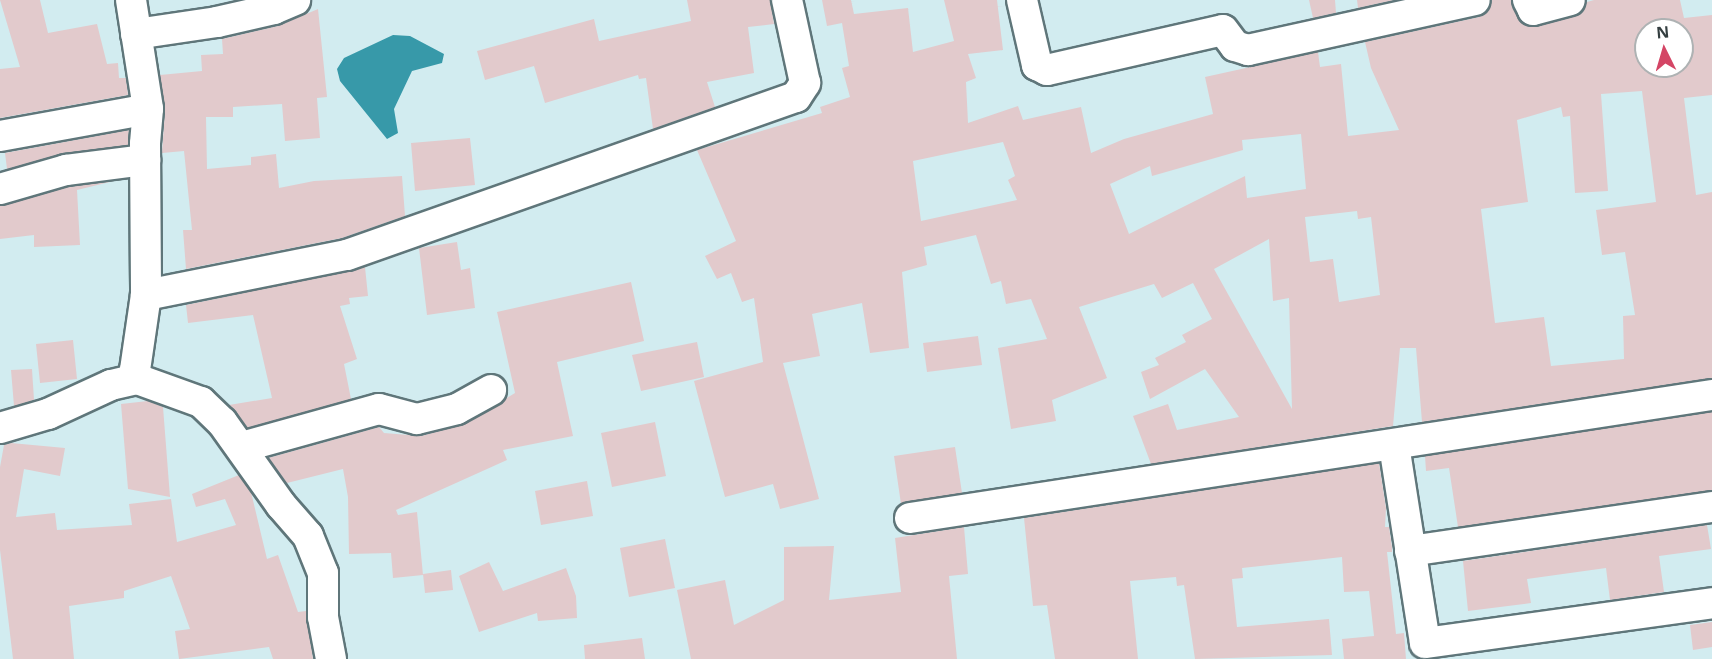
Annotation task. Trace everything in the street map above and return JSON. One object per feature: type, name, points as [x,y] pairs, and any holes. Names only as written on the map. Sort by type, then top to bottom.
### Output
[{"type":"street","points":[[131,0],[148,109],[145,160],[146,296],[135,370],[137,379]]},
{"type":"street","points":[[136,34],[217,22],[274,9],[295,0]]},
{"type":"street","points":[[146,296],[347,255],[796,97],[805,83],[787,0]]},
{"type":"street","points":[[1022,0],[1037,65],[1047,70],[1223,30],[1235,46],[1248,50],[1475,0]]},
{"type":"street","points":[[1528,0],[1533,10],[1570,0]]},
{"type":"street","points":[[0,135],[148,109]]},
{"type":"street","points":[[0,189],[66,170],[145,160]]},
{"type":"street","points":[[0,428],[48,414],[111,385],[137,379],[201,402],[242,447],[312,546],[323,573],[323,617],[331,659]]},
{"type":"street","points":[[242,447],[379,409],[417,419],[457,409],[491,390]]},
{"type":"street","points":[[910,518],[1712,395]]},
{"type":"street","points":[[1394,445],[1425,651],[1712,603]]},
{"type":"street","points":[[1410,551],[1712,507]]},
{"type":"water","points":[[393,35],[410,36],[444,54],[442,63],[412,71],[394,109],[398,133],[387,139],[340,81],[337,69],[344,58]]},
{"type":"building","points":[[0,0],[40,0],[48,33],[97,24],[107,64],[118,63],[119,78],[126,78],[128,95],[0,118],[0,69],[20,67]]},
{"type":"building","points":[[687,0],[770,0],[774,24],[748,27],[754,73],[707,82],[715,107],[653,129],[646,78],[639,79],[638,75],[545,103],[534,66],[485,80],[477,51],[594,19],[599,41],[691,21]]},
{"type":"building","points":[[822,0],[851,0],[854,14],[908,8],[913,52],[954,41],[944,0],[997,0],[1003,50],[968,54],[976,78],[966,82],[968,123],[1018,106],[1023,120],[1081,107],[1091,153],[1124,139],[1213,114],[1205,77],[1318,52],[1320,67],[1341,64],[1348,136],[1399,130],[1371,68],[1365,42],[1479,17],[1487,12],[1492,0],[1511,0],[1518,18],[1530,27],[1575,16],[1587,2],[1594,0],[1680,0],[1684,18],[1712,15],[1712,95],[1684,98],[1696,195],[1712,192],[1712,378],[1422,422],[1416,348],[1400,348],[1393,426],[1151,464],[1133,416],[1168,404],[1177,430],[1239,417],[1205,369],[1150,399],[1141,372],[1159,365],[1155,358],[1186,342],[1182,335],[1212,319],[1193,283],[1162,298],[1154,284],[1079,307],[1107,378],[1052,400],[1056,421],[1011,429],[998,348],[1047,339],[1031,299],[1006,304],[1001,281],[991,284],[976,235],[924,247],[927,265],[902,272],[909,348],[870,353],[862,303],[812,314],[820,356],[783,363],[819,499],[780,509],[773,484],[725,497],[694,381],[763,362],[754,298],[742,302],[731,273],[717,279],[705,256],[736,241],[697,150],[822,113],[820,107],[850,97],[842,68],[849,66],[842,23],[827,26]],"holes":[[[1642,91],[1656,202],[1596,210],[1602,255],[1625,252],[1635,315],[1623,316],[1624,359],[1551,366],[1544,317],[1495,323],[1481,209],[1528,202],[1517,120],[1561,107],[1563,117],[1570,116],[1575,193],[1608,191],[1601,94]],[[1301,134],[1306,189],[1247,198],[1245,176],[1129,234],[1110,184],[1150,166],[1152,176],[1243,150],[1242,140]],[[1003,142],[1015,176],[1008,180],[1017,200],[921,221],[913,161]],[[1357,211],[1358,219],[1371,217],[1380,295],[1339,302],[1333,259],[1310,262],[1305,217]],[[1269,239],[1273,301],[1289,298],[1292,409],[1214,269]]]},
{"type":"building","points":[[1309,0],[1335,0],[1336,13],[1313,18]]},
{"type":"building","points":[[1357,0],[1395,0],[1358,8]]},
{"type":"building","points":[[318,9],[327,97],[317,98],[320,138],[285,141],[282,104],[233,107],[233,117],[206,117],[207,169],[251,165],[251,157],[276,154],[279,188],[314,181],[402,176],[405,216],[342,238],[186,269],[183,230],[192,230],[184,151],[162,153],[165,110],[160,75],[202,71],[201,55],[223,54],[222,39],[278,26]]},
{"type":"building","points":[[129,130],[128,145],[64,153],[7,169],[5,153]]},
{"type":"building","points":[[470,138],[475,185],[415,191],[411,143]]},
{"type":"building","points":[[114,181],[77,190],[80,245],[34,247],[34,235],[0,239],[0,206],[69,187]]},
{"type":"building","points":[[457,242],[461,270],[470,268],[475,308],[427,315],[419,248]]},
{"type":"building","points":[[365,267],[368,296],[349,298],[350,304],[340,306],[357,359],[344,364],[351,399],[247,428],[229,405],[272,398],[253,315],[188,323],[186,305]]},
{"type":"building","points":[[631,282],[644,341],[557,362],[573,436],[503,450],[507,460],[396,510],[398,515],[417,512],[423,575],[393,578],[391,553],[349,554],[348,497],[343,469],[287,483],[268,458],[379,427],[384,433],[421,436],[465,424],[515,393],[497,312]]},
{"type":"building","points":[[978,336],[982,365],[927,372],[923,343]]},
{"type":"building","points":[[73,340],[77,379],[40,383],[36,344]]},
{"type":"building","points":[[697,342],[704,377],[641,391],[632,355]]},
{"type":"building","points":[[32,369],[34,400],[14,406],[11,370]]},
{"type":"building","points":[[148,401],[163,407],[170,497],[128,489],[121,404]]},
{"type":"building","points":[[1712,412],[1712,490],[1458,527],[1449,468],[1426,471],[1425,456]]},
{"type":"building","points":[[655,422],[666,476],[612,487],[601,433]]},
{"type":"building","points":[[11,443],[65,448],[60,476],[24,469],[16,517],[55,513],[57,530],[132,525],[129,504],[171,499],[177,542],[236,525],[225,499],[196,507],[192,494],[239,475],[251,492],[267,559],[278,555],[298,612],[306,611],[313,659],[273,659],[269,647],[179,659],[175,631],[190,629],[171,576],[124,591],[124,598],[69,606],[74,659],[13,659],[0,550],[0,467],[4,445]]},
{"type":"building","points":[[955,447],[962,493],[901,504],[894,456]]},
{"type":"building","points":[[1379,463],[1386,508],[1385,527],[1389,527],[1392,547],[1392,552],[1387,552],[1396,634],[1404,633],[1406,659],[1344,659],[1342,639],[1374,636],[1369,591],[1344,592],[1342,557],[1242,568],[1243,578],[1232,579],[1237,627],[1329,619],[1332,655],[1195,659],[1184,585],[1177,586],[1176,577],[1130,581],[1138,659],[1055,659],[1047,605],[1033,606],[1024,518]]},
{"type":"building","points":[[587,481],[593,516],[541,525],[535,491]]},
{"type":"building","points":[[1707,525],[1711,549],[1659,556],[1664,592],[1610,600],[1606,568],[1527,579],[1531,603],[1468,611],[1463,561]]},
{"type":"building","points":[[964,527],[968,574],[949,576],[957,659],[691,659],[677,590],[725,580],[734,625],[784,600],[784,547],[834,546],[829,600],[901,592],[895,538]]},
{"type":"building","points":[[665,539],[675,588],[629,597],[620,548]]},
{"type":"building","points":[[489,562],[503,591],[566,568],[576,596],[577,618],[538,621],[537,613],[479,632],[459,576]]},
{"type":"building","points":[[451,570],[453,590],[425,593],[423,574]]},
{"type":"building","points":[[1712,622],[1712,647],[1693,650],[1690,625]]},
{"type":"building","points":[[642,638],[645,659],[585,659],[584,645]]}]
